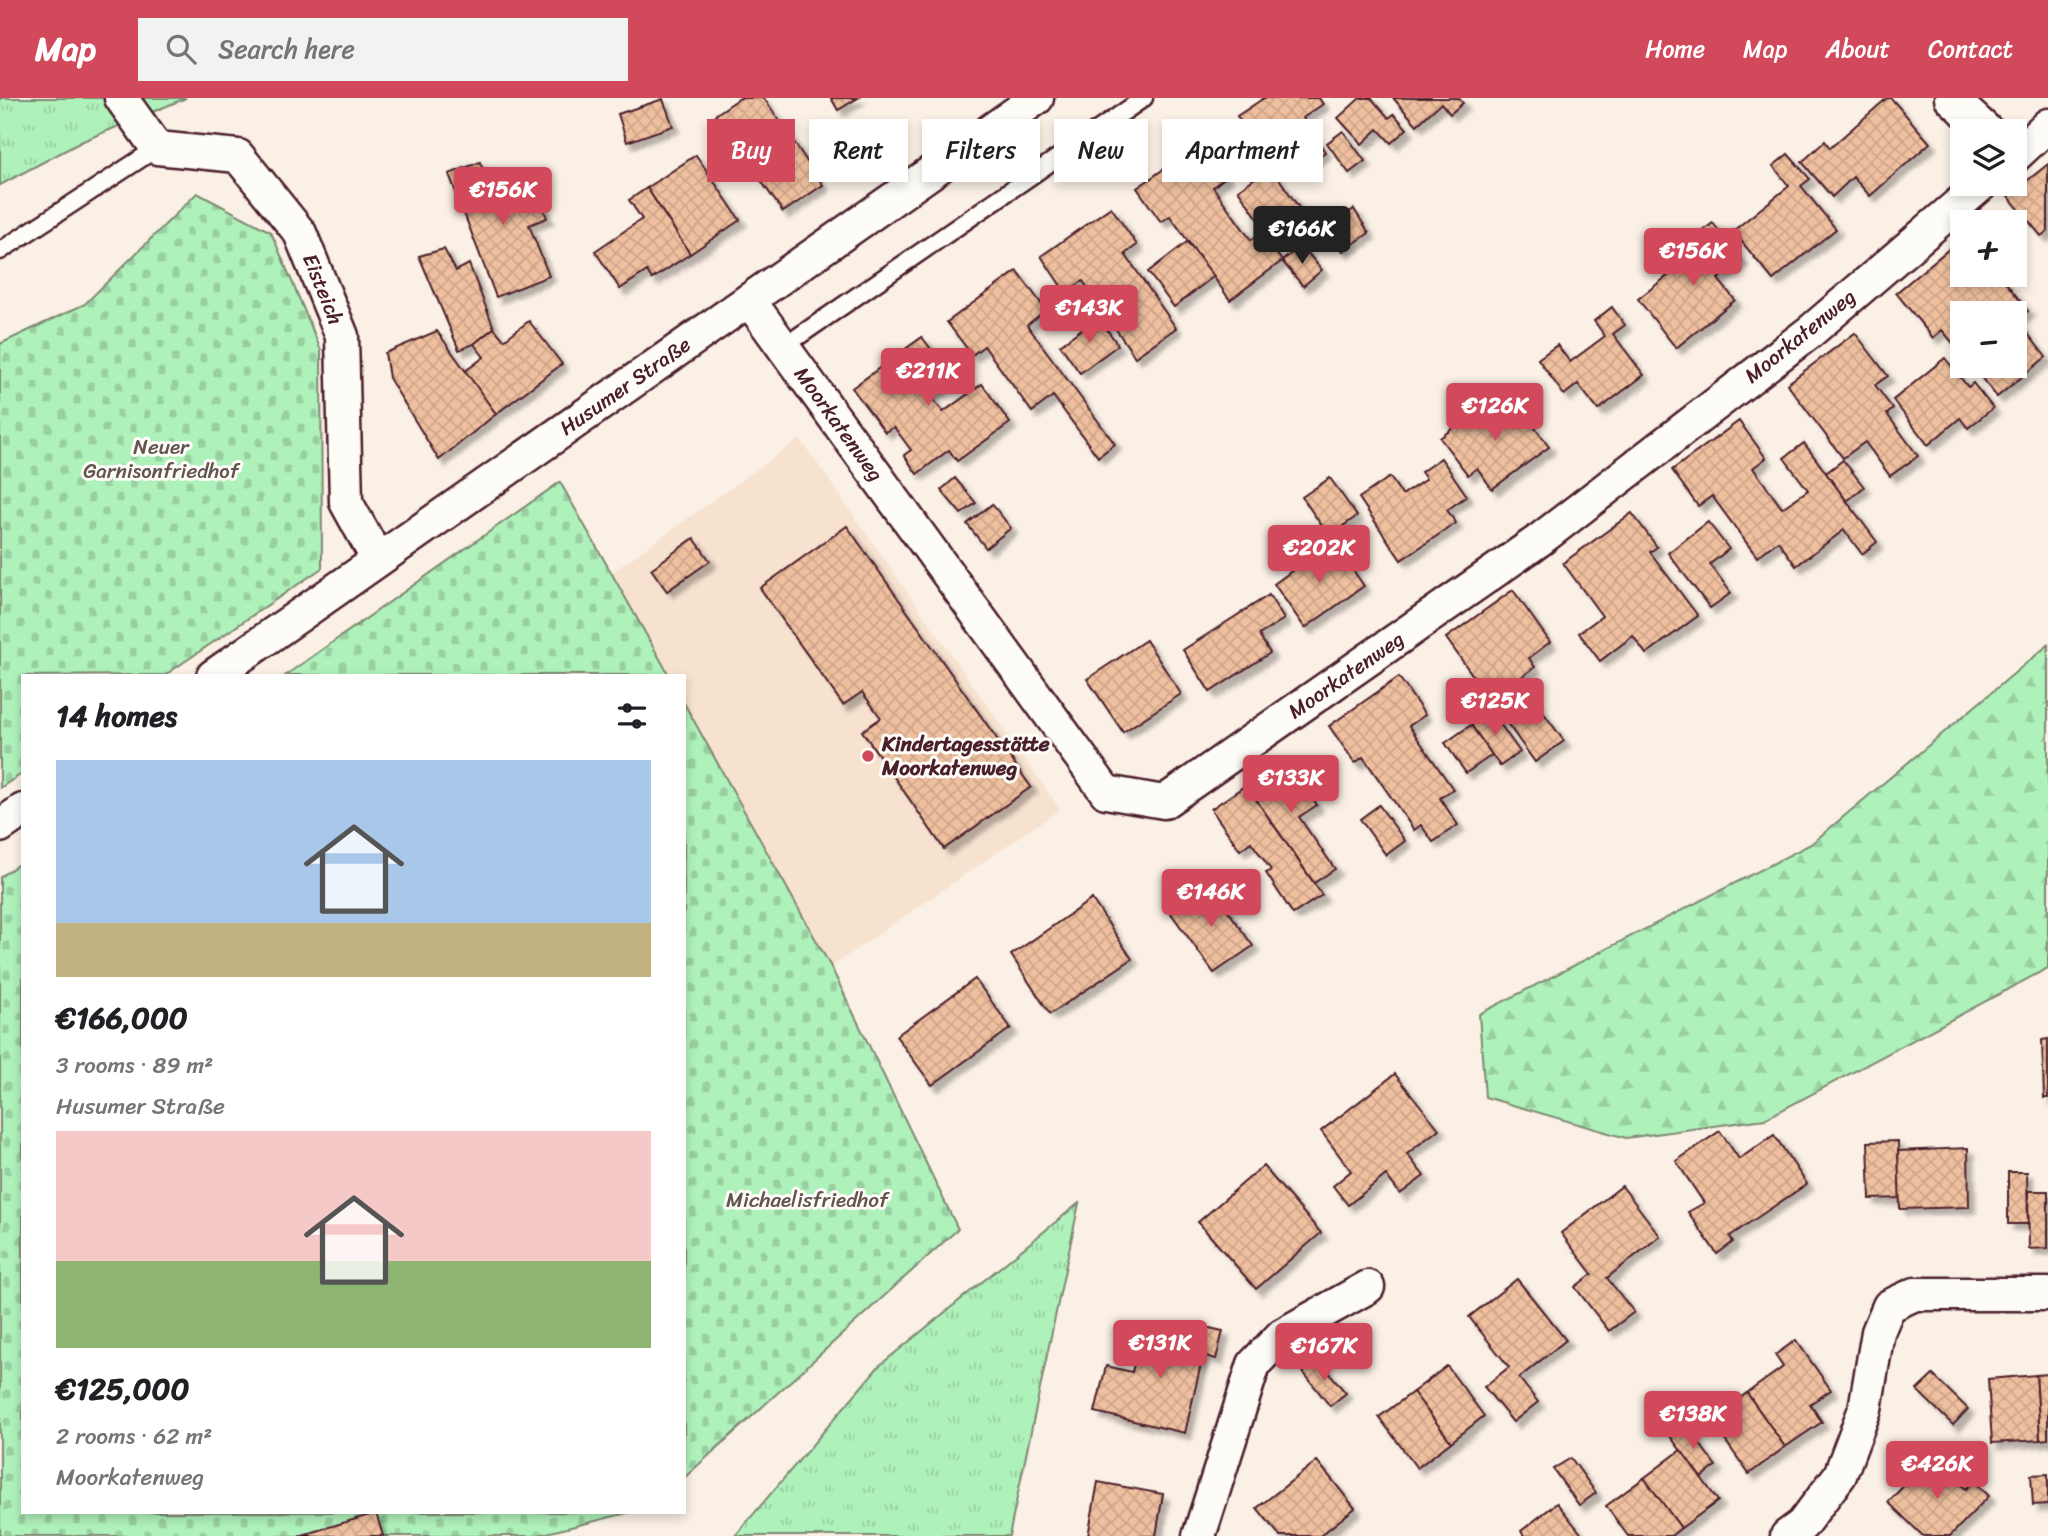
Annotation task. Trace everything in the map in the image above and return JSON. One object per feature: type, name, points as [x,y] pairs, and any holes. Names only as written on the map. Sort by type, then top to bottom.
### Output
[{"type":"street","points":[[121,98],[157,148]]},
{"type":"street","name":"Husumer Straße","points":[[217,674],[1037,98]]},
{"type":"street","points":[[1951,98],[1974,119]]},
{"type":"street","points":[[2027,145],[2048,125]]},
{"type":"street","name":"Eisteich","points":[[157,148],[238,156],[300,233],[342,337],[346,502],[378,560]]},
{"type":"street","name":"Moorkatenweg","points":[[749,300],[1106,792],[1164,802],[1538,541],[1811,331],[1968,196]]},
{"type":"street","points":[[0,826],[21,811]]},
{"type":"street","points":[[1199,1536],[1254,1364],[1282,1335],[1368,1287]]},
{"type":"street","points":[[1787,1536],[1802,1525],[1840,1475],[1866,1409],[1878,1332],[1889,1306],[1915,1294],[2048,1294]]},
{"type":"lane","points":[[783,346],[1144,98]]},
{"type":"lane","points":[[0,251],[157,148]]},
{"type":"shaded area","name":"Kindertagesstätte Moorkatenweg","points":[[800,439],[1060,809],[831,967],[686,707],[686,674],[668,674],[612,572]]},
{"type":"green space","points":[[0,98],[186,98],[83,141],[0,185]]},
{"type":"green space","name":"Neuer Garnisonfriedhof","points":[[197,193],[271,232],[321,350],[322,568],[166,674],[21,674],[21,774],[0,788],[0,344],[85,304]]},
{"type":"green space","points":[[560,482],[668,674],[287,674]]},
{"type":"green space","points":[[2048,645],[2048,968],[1765,1119],[1626,1138],[1485,1097],[1479,1014],[1811,844]]},
{"type":"green space","name":"Michaelisfriedhof","points":[[686,707],[831,967],[958,1229],[686,1476]]},
{"type":"green space","points":[[21,862],[21,1514],[623,1514],[535,1536],[0,1536],[0,877]]},
{"type":"green space","points":[[1079,1203],[1009,1536],[735,1536],[879,1366]]},
{"type":"building","points":[[740,98],[764,98],[778,119],[718,119],[715,115]]},
{"type":"building","points":[[831,98],[858,98],[838,110]]},
{"type":"building","points":[[1264,98],[1319,98],[1323,104],[1304,119],[1239,119],[1237,116]]},
{"type":"building","points":[[1360,98],[1371,98],[1389,118],[1394,114],[1407,129],[1391,143],[1378,129],[1362,144],[1338,118]]},
{"type":"building","points":[[1393,98],[1459,98],[1463,103],[1450,114],[1441,103],[1417,125]]},
{"type":"building","points":[[1887,98],[1891,98],[1930,143],[1870,196],[1853,177],[1832,197],[1802,162],[1825,141],[1830,148]]},
{"type":"building","points":[[663,99],[673,126],[627,142],[618,114]]},
{"type":"building","points":[[1343,131],[1365,161],[1349,173],[1327,143]]},
{"type":"building","points":[[795,144],[809,164],[809,182],[821,182],[823,185],[783,212],[762,182],[795,182]]},
{"type":"building","points":[[1788,154],[1810,179],[1801,186],[1836,229],[1773,280],[1733,231],[1789,186],[1773,166]]},
{"type":"building","points":[[696,155],[707,171],[707,182],[714,182],[740,220],[690,254],[647,188]]},
{"type":"building","points":[[480,162],[498,208],[505,206],[497,184],[529,172],[547,218],[529,225],[549,276],[496,297],[449,174]]},
{"type":"building","points":[[2048,164],[2048,231],[2041,236],[2027,219],[2027,210],[2020,210],[2008,196],[2027,196],[2027,181]]},
{"type":"building","points":[[1162,170],[1162,182],[1219,182],[1213,187],[1251,240],[1261,233],[1282,261],[1230,300],[1170,216],[1161,222],[1137,188]]},
{"type":"building","points":[[1249,182],[1281,182],[1304,215],[1290,225],[1282,214],[1264,227],[1238,190]]},
{"type":"building","points":[[647,188],[690,254],[652,279],[647,271],[620,289],[595,251],[642,219],[629,200]]},
{"type":"building","points":[[1111,207],[1137,245],[1125,254],[1176,328],[1135,357],[1083,281],[1065,292],[1041,256]]},
{"type":"building","points":[[1354,209],[1369,233],[1343,251],[1327,227]]},
{"type":"building","points":[[1713,223],[1742,260],[1718,279],[1735,300],[1676,348],[1638,299],[1693,256],[1684,245]]},
{"type":"building","points":[[1187,242],[1214,276],[1174,307],[1148,272]]},
{"type":"building","points":[[1301,245],[1322,270],[1303,286],[1282,261]]},
{"type":"building","points":[[1950,248],[1950,287],[2009,287],[2020,301],[1950,301],[1950,340],[1942,330],[1933,338],[1896,293]]},
{"type":"building","points":[[444,249],[456,271],[469,264],[494,328],[474,344],[459,350],[419,256]]},
{"type":"building","points":[[1017,271],[1046,310],[1027,325],[1115,444],[1098,457],[1053,396],[1032,412],[984,346],[972,355],[947,322]]},
{"type":"building","points":[[1612,307],[1625,325],[1613,334],[1644,375],[1598,410],[1578,384],[1564,395],[1538,359],[1557,345],[1570,362],[1605,336],[1594,321]]},
{"type":"building","points":[[1098,317],[1118,345],[1080,373],[1060,345]]},
{"type":"building","points":[[529,321],[562,364],[496,414],[464,372],[484,357],[474,344],[494,328],[504,340]]},
{"type":"building","points":[[437,331],[496,414],[439,460],[389,378],[385,353]]},
{"type":"building","points":[[1855,333],[1888,376],[1875,385],[1893,409],[1887,414],[1918,456],[1890,476],[1865,442],[1843,458],[1787,384]]},
{"type":"building","points":[[2027,333],[2046,357],[2027,373]]},
{"type":"building","points":[[922,337],[954,380],[931,396],[943,412],[982,384],[1010,423],[957,461],[949,450],[917,474],[904,455],[911,450],[894,427],[885,432],[852,388]]},
{"type":"building","points":[[1945,358],[1950,364],[1950,378],[1961,378],[1968,387],[1973,383],[1993,408],[1968,428],[1960,418],[1928,445],[1893,400]]},
{"type":"building","points":[[1982,378],[2020,378],[1997,397]]},
{"type":"building","points":[[1513,398],[1549,447],[1492,489],[1477,468],[1468,475],[1440,438],[1479,409],[1486,419]]},
{"type":"building","points":[[1739,421],[1766,458],[1753,468],[1782,508],[1808,490],[1784,458],[1804,443],[1877,542],[1862,554],[1844,530],[1796,566],[1778,541],[1757,557],[1712,496],[1698,506],[1672,470]]},
{"type":"building","points":[[1441,458],[1467,496],[1447,510],[1456,523],[1401,560],[1359,498],[1390,477],[1402,495],[1426,479],[1421,472]]},
{"type":"building","points":[[1843,460],[1864,487],[1847,501],[1826,473]]},
{"type":"building","points":[[955,478],[976,503],[961,514],[941,490]]},
{"type":"building","points":[[1330,478],[1357,516],[1329,536],[1302,497]]},
{"type":"building","points":[[992,504],[1011,528],[986,548],[967,524]]},
{"type":"building","points":[[1632,513],[1657,547],[1650,552],[1698,616],[1646,654],[1633,636],[1600,661],[1579,633],[1602,616],[1563,563]]},
{"type":"building","points":[[1708,522],[1729,549],[1710,564],[1731,593],[1710,608],[1668,553]]},
{"type":"building","points":[[847,526],[1031,787],[944,849],[862,731],[881,718],[862,692],[843,705],[760,588]]},
{"type":"building","points":[[694,538],[710,561],[667,591],[651,569]]},
{"type":"building","points":[[1333,541],[1364,586],[1305,628],[1274,584]]},
{"type":"building","points":[[1513,590],[1550,642],[1529,658],[1535,667],[1519,679],[1564,741],[1535,762],[1446,638]]},
{"type":"building","points":[[1269,595],[1284,619],[1259,635],[1270,653],[1210,692],[1183,650]]},
{"type":"building","points":[[1146,640],[1181,694],[1123,732],[1087,679]]},
{"type":"building","points":[[1399,677],[1425,715],[1409,726],[1453,789],[1440,798],[1458,825],[1433,842],[1421,825],[1414,830],[1363,757],[1355,763],[1329,726]]},
{"type":"building","points":[[1490,710],[1520,752],[1500,766],[1471,725]]},
{"type":"building","points":[[1471,725],[1492,755],[1466,773],[1445,743]]},
{"type":"building","points":[[1285,758],[1317,805],[1299,817],[1335,869],[1314,883],[1246,785]]},
{"type":"building","points":[[1246,785],[1322,895],[1293,914],[1266,873],[1271,870],[1251,842],[1240,850],[1211,809]]},
{"type":"building","points":[[1379,805],[1405,841],[1386,855],[1360,819]]},
{"type":"building","points":[[1209,884],[1253,946],[1214,973],[1170,912]]},
{"type":"building","points":[[1092,899],[1132,959],[1050,1014],[1011,955]]},
{"type":"building","points":[[975,979],[1011,1028],[932,1085],[896,1036]]},
{"type":"building","points":[[2048,1039],[2048,1098],[2044,1098],[2042,1040]]},
{"type":"building","points":[[1395,1074],[1439,1129],[1407,1154],[1424,1176],[1400,1194],[1386,1175],[1348,1205],[1333,1186],[1351,1171],[1321,1131]]},
{"type":"building","points":[[1720,1131],[1739,1159],[1774,1135],[1807,1184],[1730,1236],[1733,1242],[1717,1254],[1688,1212],[1704,1203],[1676,1161]]},
{"type":"building","points":[[1898,1141],[1900,1198],[1870,1199],[1868,1142]]},
{"type":"building","points":[[1968,1148],[1969,1207],[1900,1209],[1898,1151]]},
{"type":"building","points":[[1263,1166],[1321,1233],[1256,1289],[1198,1222]]},
{"type":"building","points":[[2008,1172],[2027,1172],[2028,1224],[2008,1224]]},
{"type":"building","points":[[1622,1186],[1660,1236],[1607,1278],[1634,1312],[1609,1331],[1575,1287],[1592,1274],[1561,1233]]},
{"type":"building","points":[[2028,1191],[2048,1191],[2048,1248],[2029,1249]]},
{"type":"building","points":[[1517,1279],[1566,1340],[1519,1378],[1538,1402],[1513,1422],[1484,1387],[1509,1367],[1469,1317]]},
{"type":"building","points":[[1191,1324],[1223,1331],[1216,1359],[1203,1355],[1185,1433],[1095,1412],[1106,1366],[1132,1372],[1140,1340],[1167,1346],[1171,1331],[1188,1336]]},
{"type":"building","points":[[1796,1340],[1831,1390],[1810,1404],[1822,1422],[1785,1447],[1747,1393],[1783,1367],[1775,1355]]},
{"type":"building","points":[[1318,1359],[1346,1393],[1330,1406],[1303,1372]]},
{"type":"building","points":[[1447,1366],[1484,1416],[1451,1442],[1413,1392]]},
{"type":"building","points":[[2048,1374],[2048,1439],[2040,1440],[2036,1375]]},
{"type":"building","points":[[1933,1375],[1968,1409],[1953,1425],[1917,1390]]},
{"type":"building","points":[[2036,1375],[2040,1440],[1992,1443],[1988,1379]]},
{"type":"building","points":[[1413,1392],[1451,1442],[1417,1468],[1379,1417]]},
{"type":"building","points":[[1747,1393],[1785,1447],[1749,1474],[1710,1419]]},
{"type":"building","points":[[1686,1425],[1716,1466],[1701,1478],[1670,1436]]},
{"type":"building","points":[[1681,1450],[1718,1501],[1681,1528],[1644,1478]]},
{"type":"building","points":[[1932,1457],[1966,1489],[1974,1481],[1989,1496],[1950,1536],[1923,1536],[1888,1502]]},
{"type":"building","points":[[1571,1458],[1596,1493],[1579,1505],[1553,1469]]},
{"type":"building","points":[[1317,1461],[1355,1508],[1320,1536],[1280,1536],[1257,1508]]},
{"type":"building","points":[[2048,1474],[2048,1504],[2033,1505],[2031,1475]]},
{"type":"building","points":[[1644,1478],[1681,1528],[1671,1536],[1628,1536],[1606,1506]]},
{"type":"building","points":[[1098,1482],[1163,1494],[1156,1536],[1088,1536]]},
{"type":"building","points":[[1557,1503],[1583,1536],[1524,1536],[1521,1531]]},
{"type":"building","points":[[376,1514],[383,1536],[299,1536]]},
{"type":"place","name":"Kindertagesstätte Moorkatenweg","points":[[868,756]]}]
